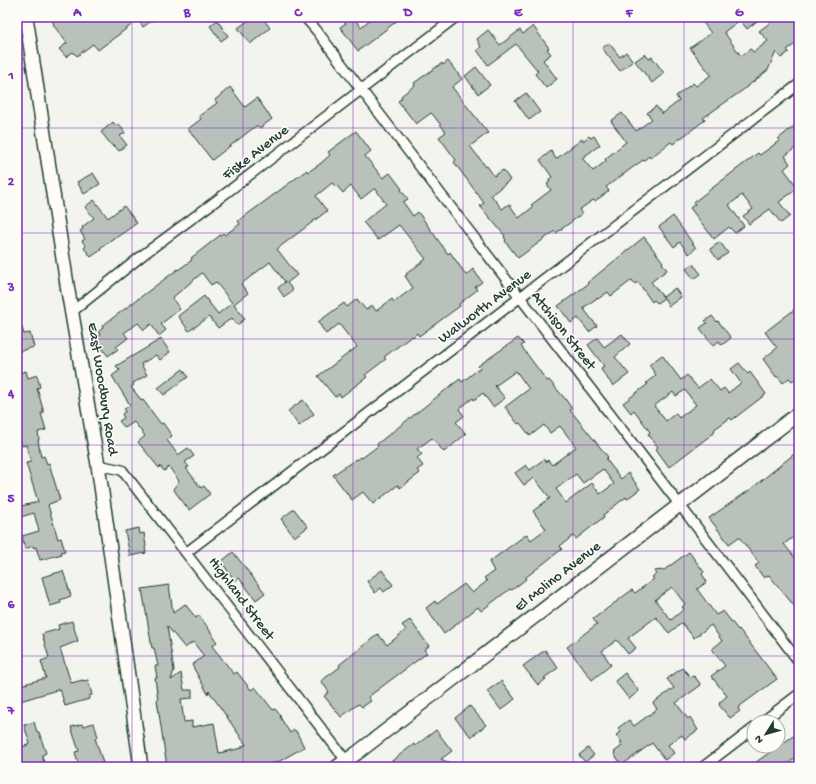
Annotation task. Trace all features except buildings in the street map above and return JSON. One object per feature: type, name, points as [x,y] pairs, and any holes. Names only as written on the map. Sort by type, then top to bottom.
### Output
[{"type":"main road","name":"East Woodbury Road","points":[[26,17],[53,194],[98,465],[141,767]]},
{"type":"main road","name":"El Molino Avenue","points":[[345,765],[799,413]]},
{"type":"street","name":"Atchison Street","points":[[305,17],[680,504],[799,662]]},
{"type":"street","name":"Fiske Avenue","points":[[73,311],[144,254],[218,200],[456,17]]},
{"type":"street","name":"Walworth Avenue","points":[[187,552],[799,84]]},
{"type":"street","name":"Highland Street","points":[[98,465],[122,470],[187,552],[345,765]]},
{"type":"street","points":[[773,714],[799,694]]},
{"type":"street","points":[[703,767],[746,734]]}]
